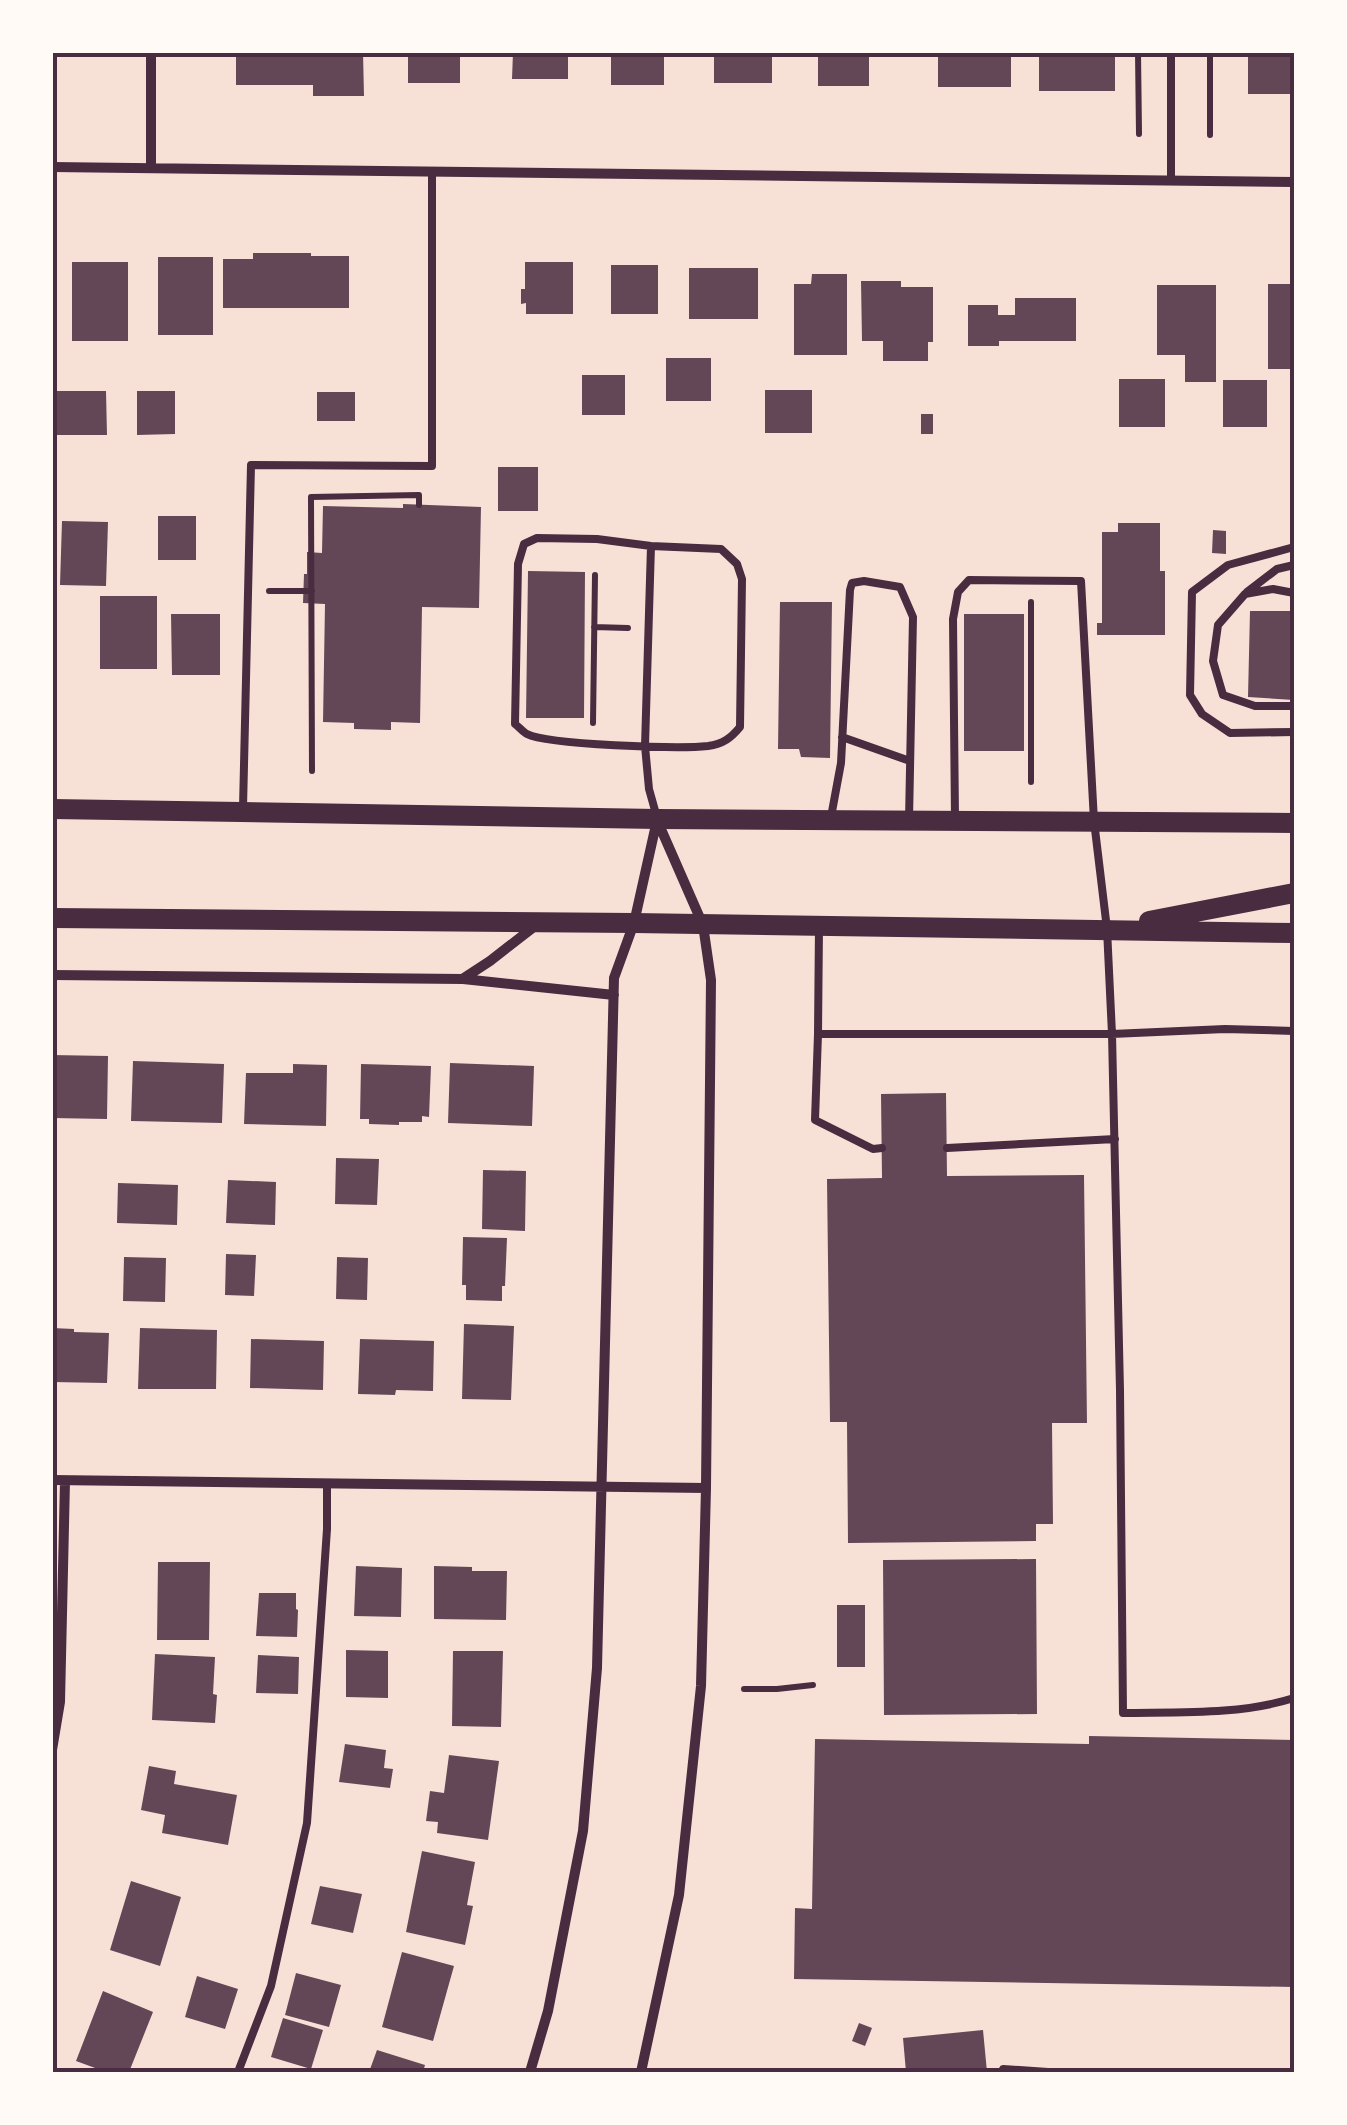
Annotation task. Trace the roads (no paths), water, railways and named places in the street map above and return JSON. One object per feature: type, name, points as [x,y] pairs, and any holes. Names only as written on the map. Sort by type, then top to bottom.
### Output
[{"type":"main road","points":[[52,809],[657,819],[1294,822]]},
{"type":"main road","points":[[1107,929],[1294,894]]},
{"type":"main road","points":[[52,918],[1294,933]]},
{"type":"street","points":[[151,52],[152,168]]},
{"type":"street","points":[[52,166],[1294,182]]},
{"type":"street","points":[[530,2072],[548,2010],[582,1831],[597,1668],[614,978],[634,923],[657,819]]},
{"type":"street","points":[[642,2072],[679,1895],[700,1686],[706,1488],[711,980],[703,926],[657,819]]},
{"type":"street","points":[[464,978],[538,923]]},
{"type":"street","points":[[52,975],[464,978],[614,995]]},
{"type":"street","points":[[52,1750],[60,1702],[59,1481],[706,1488]]},
{"type":"lane","points":[[1171,52],[1171,181]]},
{"type":"lane","points":[[243,812],[251,465],[432,466],[432,172]]},
{"type":"lane","points":[[537,538],[597,539],[651,546],[720,550],[737,564],[742,579],[740,727],[729,740],[709,746],[546,740],[525,734],[515,724],[518,564],[524,544],[537,538]]},
{"type":"lane","points":[[651,546],[645,746],[657,819]]},
{"type":"lane","points":[[1294,547],[1228,566],[1192,592],[1190,695],[1202,714],[1230,733],[1294,732]]},
{"type":"lane","points":[[1294,565],[1277,569],[1244,594],[1218,625],[1213,661],[1224,695],[1255,706],[1294,706]]},
{"type":"lane","points":[[955,820],[952,618],[958,592],[969,580],[1080,581],[1094,821],[1107,929],[1116,1139],[1123,1713],[1260,1707],[1294,1698]]},
{"type":"lane","points":[[831,820],[841,763],[852,583],[864,582],[900,586],[913,617],[909,820]]},
{"type":"lane","points":[[1244,594],[1273,589],[1294,593]]},
{"type":"lane","points":[[842,737],[910,760]]},
{"type":"lane","points":[[819,926],[815,1120],[873,1148],[882,1148]]},
{"type":"lane","points":[[818,1034],[1112,1034],[1225,1028],[1294,1031]]},
{"type":"lane","points":[[947,1148],[1116,1139]]},
{"type":"lane","points":[[238,2072],[271,1986],[308,1823],[328,1529],[327,1484]]},
{"type":"lane","points":[[1002,2072],[1048,2072]]}]
